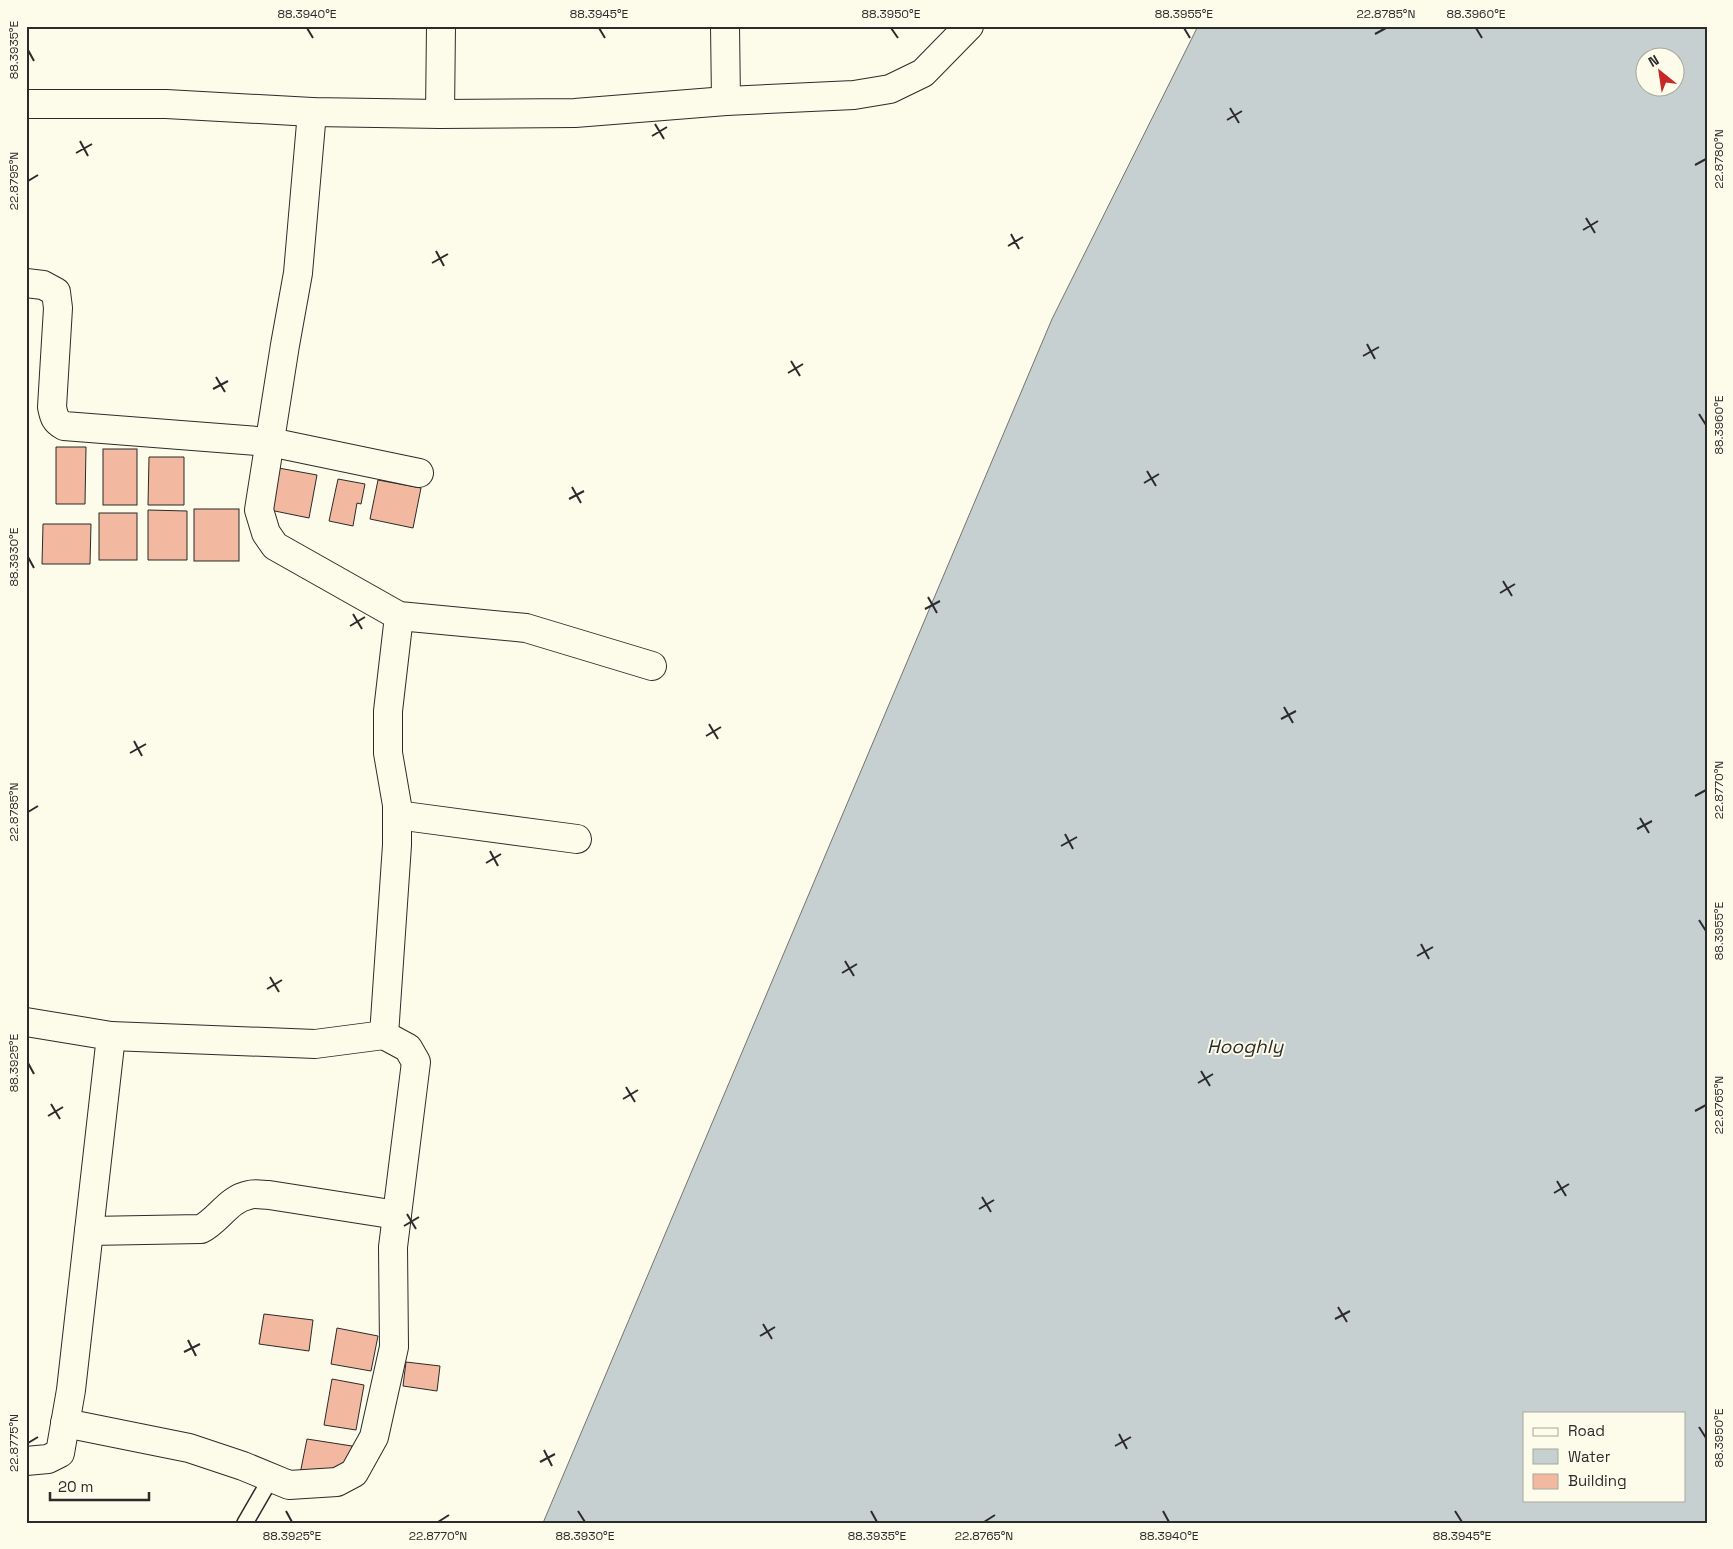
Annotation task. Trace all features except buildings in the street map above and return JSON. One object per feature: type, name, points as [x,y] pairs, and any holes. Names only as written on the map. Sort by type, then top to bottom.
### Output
[{"type":"street","points":[[440,114],[441,26]]},
{"type":"street","points":[[725,26],[726,101]]},
{"type":"street","points":[[26,104],[166,104],[312,112],[440,114],[575,113],[726,101],[854,95],[890,89],[923,73],[969,26]]},
{"type":"street","points":[[312,112],[298,273],[259,510],[266,532],[276,546],[399,616],[526,628],[652,666]]},
{"type":"street","points":[[26,284],[44,285],[56,292],[58,308],[52,407],[54,417],[58,423],[64,426],[270,442],[419,473]]},
{"type":"street","points":[[384,1035],[398,845],[397,805],[388,753],[388,711],[399,616]]},
{"type":"street","points":[[397,815],[577,839]]},
{"type":"street","points":[[26,1022],[111,1036],[315,1044],[384,1035],[408,1048],[416,1062],[393,1247],[394,1347],[374,1437],[354,1473],[337,1482],[290,1486],[189,1448],[65,1423]]},
{"type":"street","points":[[26,1461],[48,1460],[60,1453],[71,1390],[111,1036]]},
{"type":"street","points":[[89,1231],[201,1229],[209,1225],[235,1199],[251,1194],[269,1195],[397,1215]]},
{"type":"lane","points":[[245,1523],[272,1478]]},
{"type":"water","name":"Hooghly","points":[[1198,26],[1707,26],[1707,1523],[543,1523],[1052,319]]}]
